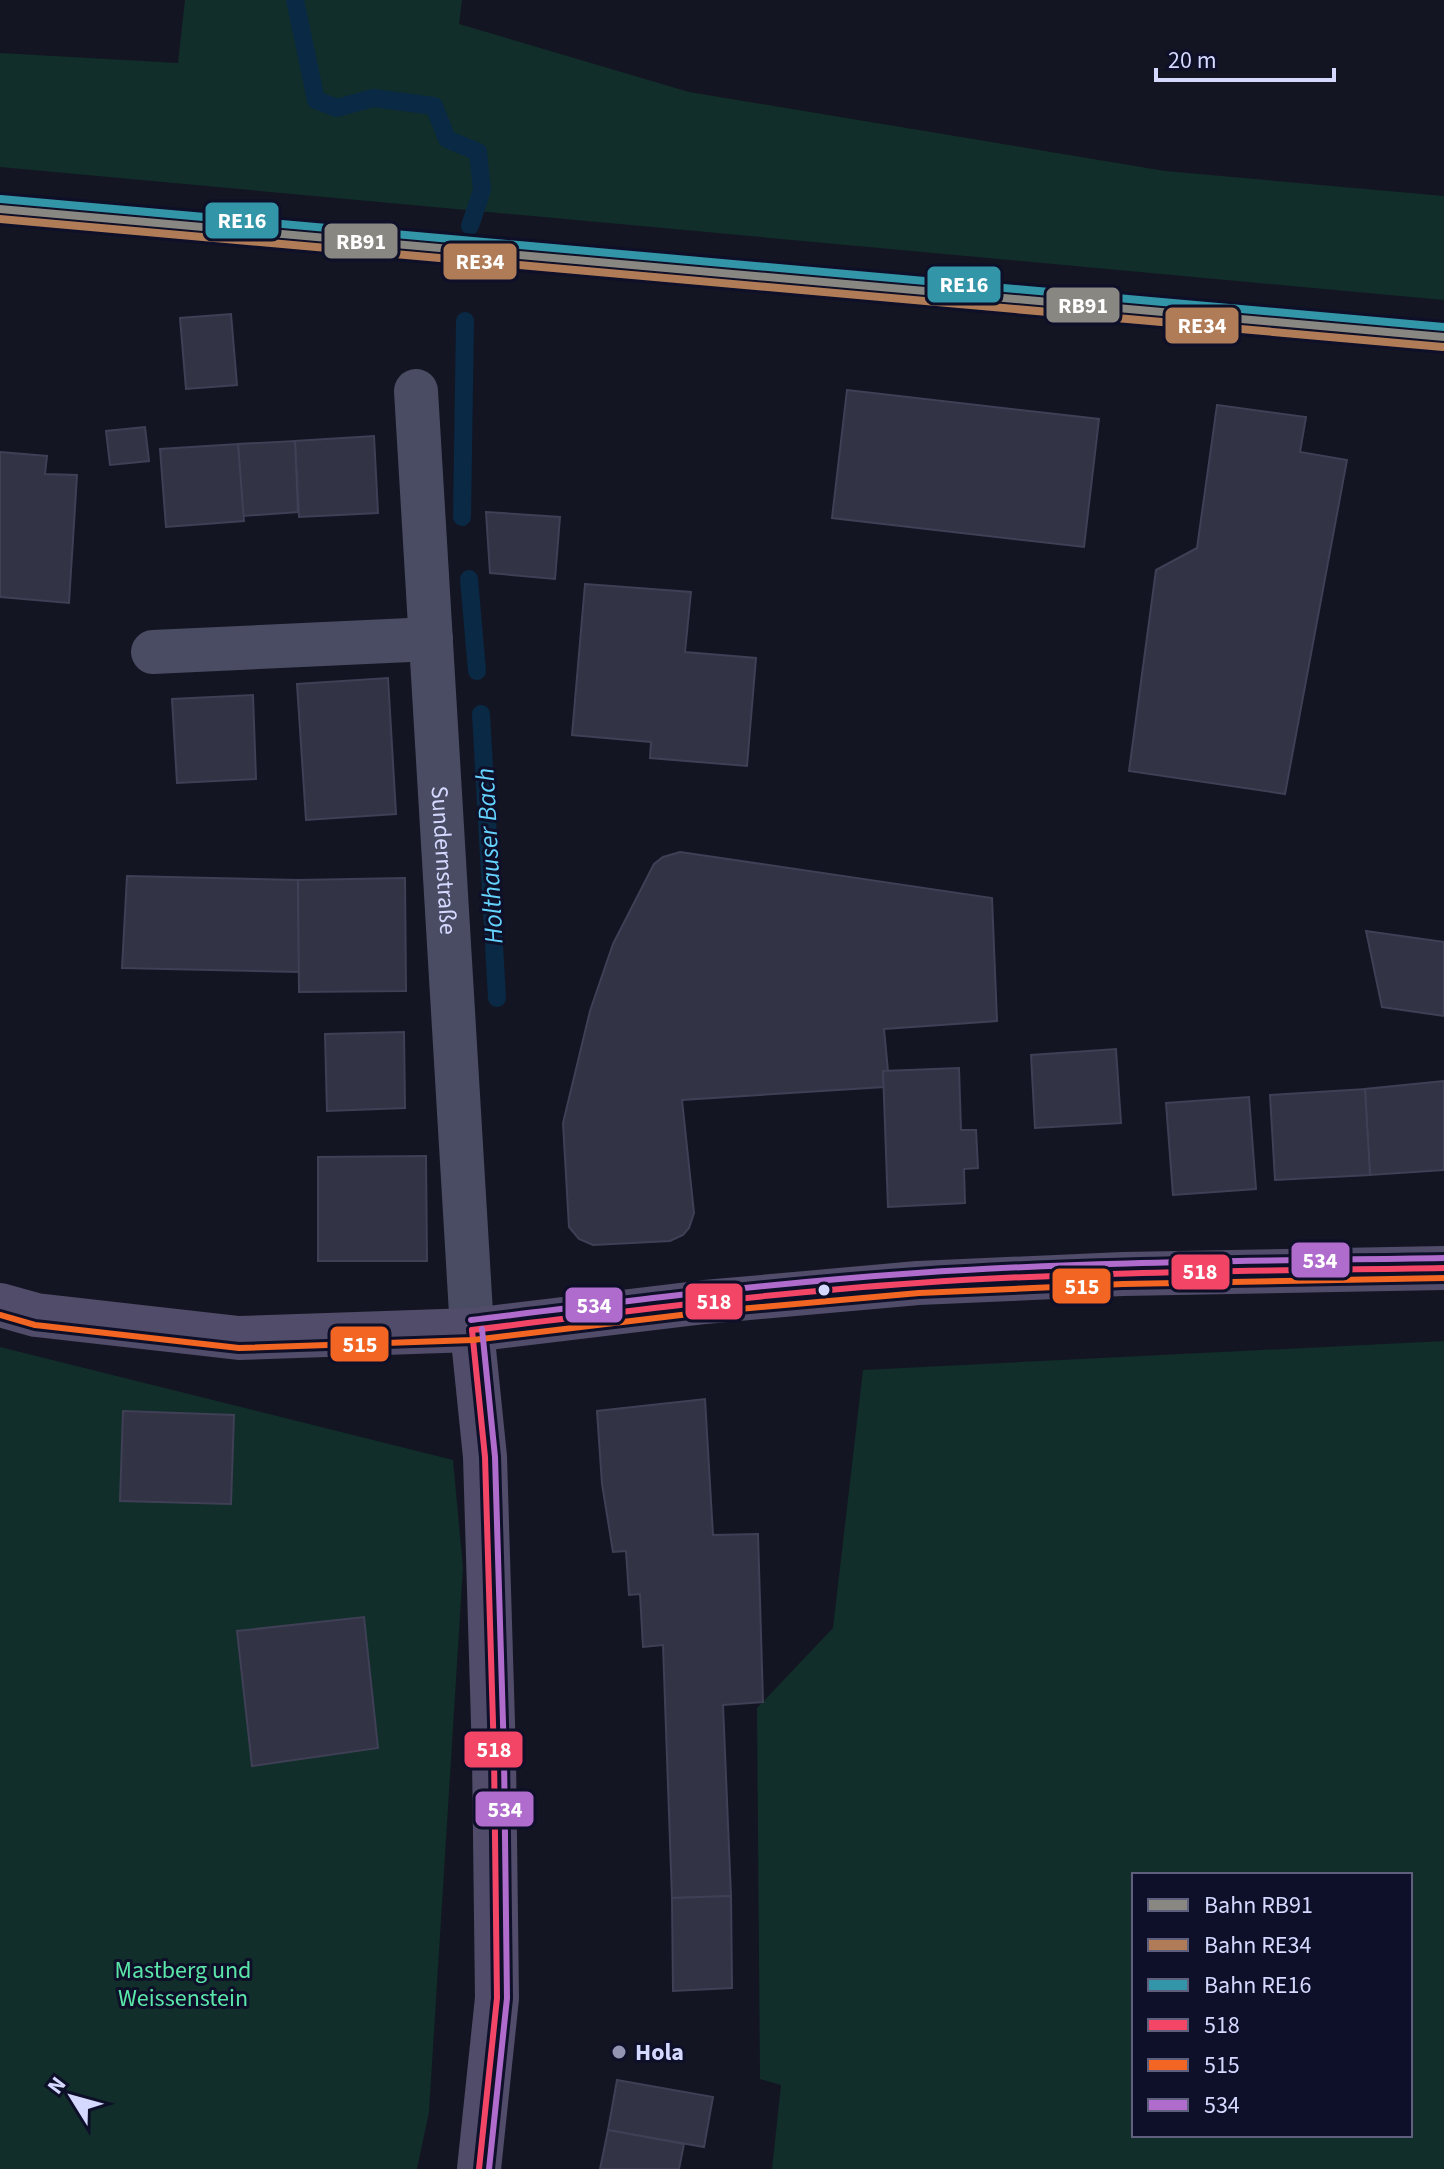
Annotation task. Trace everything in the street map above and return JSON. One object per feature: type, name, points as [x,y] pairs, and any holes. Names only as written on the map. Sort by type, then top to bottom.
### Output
[{"type":"main road","points":[[0,1305],[36,1315],[239,1338],[472,1330],[705,1302],[918,1283],[1123,1274],[1444,1268]]},
{"type":"main road","points":[[472,1330],[485,1473],[494,1756],[497,1998],[479,2169]]},
{"type":"street","name":"Sundernstraße","points":[[416,391],[472,1330]]},
{"type":"street","points":[[153,652],[431,639]]},
{"type":"green space","points":[[185,0],[462,0],[459,24],[689,92],[1165,171],[1444,196],[1444,300],[0,167],[0,53],[178,63]]},
{"type":"green space","points":[[1444,1341],[1444,2169],[772,2169],[781,2085],[760,2079],[757,1708],[833,1628],[863,1370]]},
{"type":"green space","name":"Mastberg und Weissenstein","points":[[0,1347],[453,1460],[463,1568],[429,2112],[417,2169],[0,2169]]},
{"type":"building","points":[[231,314],[237,385],[186,389],[180,318]]},
{"type":"building","points":[[847,390],[1099,419],[1084,547],[832,518]]},
{"type":"building","points":[[1217,405],[1306,417],[1300,452],[1347,460],[1285,794],[1129,771],[1156,570],[1197,548]]},
{"type":"building","points":[[145,427],[149,461],[110,465],[106,431]]},
{"type":"building","points":[[374,436],[378,513],[299,517],[295,441]]},
{"type":"building","points":[[295,441],[298,512],[243,516],[238,444]]},
{"type":"building","points":[[238,444],[244,521],[166,527],[160,449]]},
{"type":"building","points":[[0,452],[47,456],[45,474],[77,475],[69,603],[0,597]]},
{"type":"building","points":[[486,512],[560,517],[555,579],[490,573]]},
{"type":"building","points":[[585,584],[691,592],[685,652],[756,658],[747,766],[650,758],[651,742],[572,735]]},
{"type":"building","points":[[388,678],[396,814],[306,820],[297,684]]},
{"type":"building","points":[[253,695],[256,779],[177,783],[172,699]]},
{"type":"building","points":[[680,852],[992,898],[997,1021],[884,1029],[888,1071],[883,1071],[884,1087],[682,1100],[694,1213],[689,1228],[670,1241],[593,1245],[579,1239],[569,1227],[563,1123],[590,1011],[613,944],[654,864],[663,857]]},
{"type":"building","points":[[127,876],[298,880],[299,972],[122,968]]},
{"type":"building","points":[[405,878],[406,991],[299,992],[298,880]]},
{"type":"building","points":[[1366,931],[1444,942],[1444,1016],[1382,1007]]},
{"type":"building","points":[[404,1032],[405,1108],[327,1111],[325,1034]]},
{"type":"building","points":[[1116,1049],[1121,1123],[1035,1128],[1031,1055]]},
{"type":"building","points":[[959,1068],[961,1130],[976,1130],[978,1168],[964,1169],[965,1203],[888,1207],[883,1071]]},
{"type":"building","points":[[1444,1081],[1444,1170],[1370,1175],[1365,1089]]},
{"type":"building","points":[[1365,1089],[1370,1175],[1275,1180],[1270,1095]]},
{"type":"building","points":[[1249,1097],[1256,1189],[1173,1195],[1166,1103]]},
{"type":"building","points":[[426,1156],[427,1261],[318,1261],[318,1157]]},
{"type":"building","points":[[705,1399],[713,1535],[758,1534],[763,1702],[723,1705],[731,1896],[672,1898],[663,1645],[643,1647],[640,1594],[629,1595],[626,1551],[613,1552],[602,1484],[597,1411]]},
{"type":"building","points":[[123,1411],[234,1415],[231,1504],[120,1501]]},
{"type":"building","points":[[364,1617],[378,1748],[252,1766],[237,1631]]},
{"type":"building","points":[[731,1896],[732,1988],[673,1991],[672,1898]]},
{"type":"building","points":[[617,2080],[713,2097],[704,2147],[608,2130]]},
{"type":"building","points":[[608,2130],[684,2144],[679,2169],[600,2169]]},
{"type":"waterway","name":"Holthauser Bach","points":[[295,0],[316,100],[337,108],[373,98],[434,106],[447,139],[478,152],[482,190],[470,226]]},
{"type":"waterway","name":"Holthauser Bach","points":[[462,517],[465,321]]},
{"type":"waterway","name":"Holthauser Bach","points":[[469,579],[477,671]]},
{"type":"waterway","name":"Holthauser Bach","points":[[481,714],[497,998]]},
{"type":"rail line","name":"RE16","points":[[1,199],[1444,327]]},
{"type":"rail line","name":"RB91","points":[[0,209],[1444,337]]},
{"type":"rail line","name":"RE34","points":[[0,219],[1443,347]]},
{"type":"transit line","name":"534","points":[[471,1320],[749,1288],[917,1273],[1114,1264],[1444,1258]]},
{"type":"transit line","name":"518","points":[[472,1330],[750,1298],[918,1283],[1115,1274],[1444,1268]]},
{"type":"transit line","name":"515","points":[[0,1315],[35,1325],[239,1348],[473,1340],[706,1312],[919,1293],[1123,1284],[1444,1278]]},
{"type":"transit line","name":"534","points":[[482,1329],[495,1457],[507,1998],[489,2169]]},
{"type":"transit line","name":"518","points":[[472,1330],[485,1457],[497,1998],[479,2169]]},
{"type":"place","name":"Hola","points":[[619,2052]]}]
